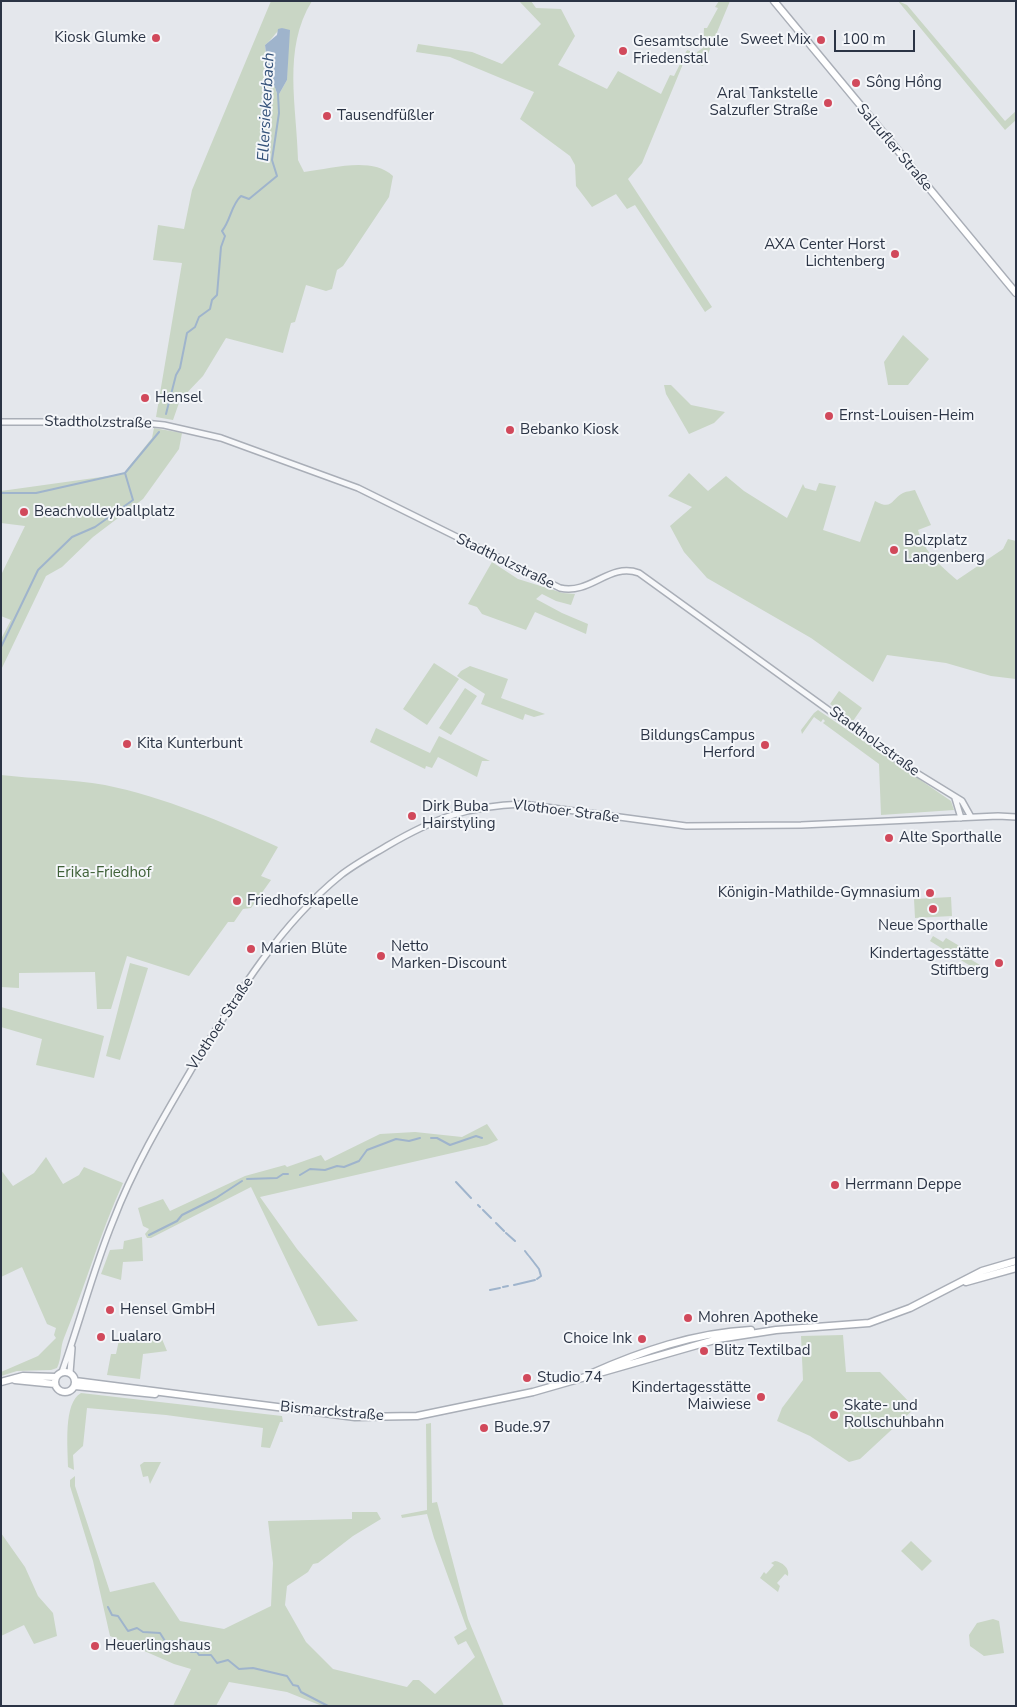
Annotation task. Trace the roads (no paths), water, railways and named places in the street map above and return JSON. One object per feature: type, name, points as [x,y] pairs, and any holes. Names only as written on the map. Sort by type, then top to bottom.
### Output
[{"type":"main road","name":"Salzufler Straße","points":[[774,1],[1016,293]]},
{"type":"main road","name":"Bismarckstraße","points":[[75,1384],[373,1418],[417,1416],[575,1380],[675,1342],[733,1331],[844,1326],[869,1323],[901,1312],[982,1270],[1016,1261]]},
{"type":"main road","name":"Bismarckstraße","points":[[944,1291],[977,1278],[1016,1268]]},
{"type":"main road","points":[[1,1382],[23,1376],[56,1380],[66,1373],[75,1384],[70,1391],[64,1392],[58,1389],[56,1380]]},
{"type":"street","name":"Stadtholzstraße","points":[[1,422],[134,422],[192,430],[262,452],[358,488],[560,588],[573,590],[584,588],[615,571],[629,570],[639,573],[910,769],[955,797],[967,808],[971,817]]},
{"type":"street","points":[[955,797],[961,818]]},
{"type":"street","name":"Vlothoer Straße","points":[[66,1373],[74,1336],[112,1221],[127,1186],[152,1137],[215,1029],[266,957],[306,908],[342,874],[382,848],[428,822],[446,815],[502,805],[547,807],[686,826],[801,825],[971,817],[1016,817]]},
{"type":"water","points":[[278,29],[290,30],[287,80],[278,96],[268,68],[265,45],[277,35]]},
{"type":"waterway","name":"Ellersiekerbach","points":[[166,414],[176,375],[180,368],[187,333],[195,327],[199,317],[210,309],[212,300],[217,295],[221,247],[225,236],[222,231],[241,196],[249,199],[277,176],[272,160],[279,113],[278,94]]},
{"type":"waterway","name":"Ellersiekerbach","points":[[1,647],[38,570],[72,537],[95,527],[133,500],[125,473],[159,432]]},
{"type":"waterway","points":[[1,493],[36,493],[125,473]]},
{"type":"waterway","points":[[431,1138],[437,1138],[450,1145],[476,1136],[482,1138]]},
{"type":"waterway","points":[[300,1175],[310,1169],[325,1170],[337,1166],[344,1167],[359,1161],[367,1150],[396,1139],[409,1141],[420,1138]]},
{"type":"waterway","points":[[247,1179],[277,1178],[283,1174],[288,1174]]},
{"type":"waterway","points":[[149,1235],[177,1221],[182,1215],[216,1198],[242,1181]]},
{"type":"waterway","points":[[456,1182],[471,1198]]},
{"type":"waterway","points":[[483,1210],[491,1218]]},
{"type":"waterway","points":[[496,1223],[504,1231]]},
{"type":"waterway","points":[[506,1233],[515,1241]]},
{"type":"waterway","points":[[525,1251],[528,1255]]},
{"type":"waterway","points":[[529,1256],[539,1269],[541,1276],[537,1279]]},
{"type":"waterway","points":[[514,1285],[535,1280]]},
{"type":"waterway","points":[[503,1287],[508,1286]]},
{"type":"waterway","points":[[490,1290],[500,1288]]},
{"type":"waterway","points":[[108,1607],[112,1615],[118,1616],[128,1631],[137,1628],[143,1632],[160,1633],[165,1641],[179,1642],[191,1652],[197,1652],[199,1655],[211,1655],[217,1663],[228,1660],[239,1669],[253,1668],[287,1676],[293,1685],[298,1686],[301,1692],[328,1706]]},
{"type":"place","name":"Kiosk Glumke","points":[[156,38]]},
{"type":"place","name":"Sweet Mix","points":[[821,40]]},
{"type":"place","name":"Gesamtschule Friedenstal","points":[[623,51]]},
{"type":"place","name":"Sông Hồng","points":[[856,83]]},
{"type":"place","name":"Aral Tankstelle Salzufler Straße","points":[[828,103]]},
{"type":"place","name":"Tausendfüßler","points":[[327,116]]},
{"type":"place","name":"AXA Center Horst Lichtenberg","points":[[895,254]]},
{"type":"place","name":"Hensel","points":[[145,398]]},
{"type":"place","name":"Ernst-Louisen-Heim","points":[[829,416]]},
{"type":"place","name":"Bebanko Kiosk","points":[[510,430]]},
{"type":"place","name":"Beachvolleyballplatz","points":[[24,512]]},
{"type":"place","name":"Bolzplatz Langenberg","points":[[894,550]]},
{"type":"place","name":"Kita Kunterbunt","points":[[127,744]]},
{"type":"place","name":"BildungsCampus Herford","points":[[765,745]]},
{"type":"place","name":"Dirk Buba Hairstyling","points":[[412,816]]},
{"type":"place","name":"Alte Sporthalle","points":[[889,838]]},
{"type":"place","name":"Königin-Mathilde-Gymnasium","points":[[930,893]]},
{"type":"place","name":"Friedhofskapelle","points":[[237,901]]},
{"type":"place","name":"Neue Sporthalle","points":[[933,909]]},
{"type":"place","name":"Marien Blüte","points":[[251,949]]},
{"type":"place","name":"Netto Marken-Discount","points":[[381,956]]},
{"type":"place","name":"Kindertagesstätte Stiftberg","points":[[999,963]]},
{"type":"place","name":"Herrmann Deppe","points":[[835,1185]]},
{"type":"place","name":"Hensel GmbH","points":[[110,1310]]},
{"type":"place","name":"Mohren Apotheke","points":[[688,1318]]},
{"type":"place","name":"Lualaro","points":[[101,1337]]},
{"type":"place","name":"Choice Ink","points":[[642,1339]]},
{"type":"place","name":"Blitz Textilbad","points":[[704,1351]]},
{"type":"place","name":"Studio 74","points":[[527,1378]]},
{"type":"place","name":"Kindertagesstätte Maiwiese","points":[[761,1397]]},
{"type":"place","name":"Skate- und Rollschuhbahn","points":[[834,1415]]},
{"type":"place","name":"Bude.97","points":[[484,1428]]},
{"type":"place","name":"Heuerlingshaus","points":[[95,1646]]},
{"type":"park label","name":"Erika-Friedhof","points":[[104,873]]}]
